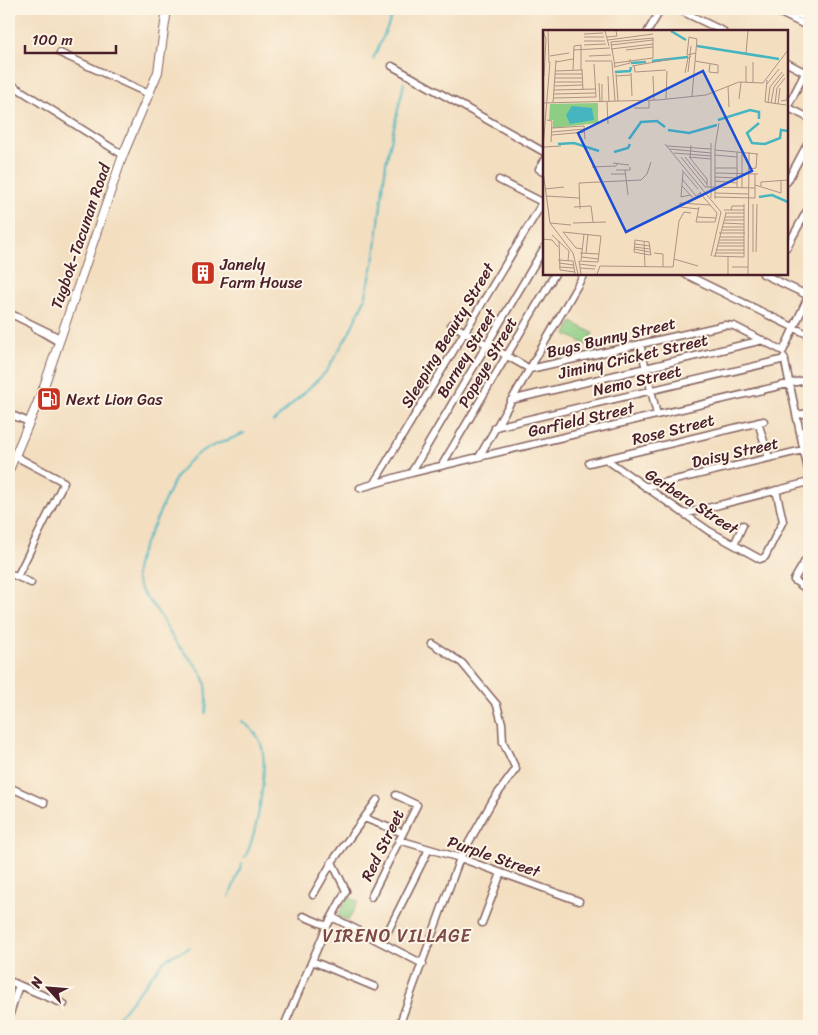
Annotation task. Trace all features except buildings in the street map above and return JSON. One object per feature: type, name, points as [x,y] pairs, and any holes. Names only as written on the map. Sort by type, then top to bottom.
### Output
[{"type":"street","name":"Tugbok-Tacunan Road","points":[[9,470],[59,340],[123,156],[161,61],[167,9]]},
{"type":"street","points":[[649,30],[661,9]]},
{"type":"street","points":[[677,9],[721,30]]},
{"type":"street","points":[[772,9],[795,14],[809,27]]},
{"type":"street","points":[[787,9],[809,20]]},
{"type":"street","points":[[60,53],[149,94]]},
{"type":"street","points":[[788,64],[807,73]]},
{"type":"street","points":[[788,105],[807,73],[809,65]]},
{"type":"street","points":[[392,66],[543,151]]},
{"type":"street","points":[[9,83],[123,156]]},
{"type":"street","points":[[788,108],[809,118]]},
{"type":"street","points":[[788,180],[809,141]]},
{"type":"street","points":[[500,180],[543,202]]},
{"type":"street","name":"Sleeping Beauty Street","points":[[374,483],[464,331],[543,204]]},
{"type":"street","points":[[788,245],[809,207]]},
{"type":"street","name":"Barney Street","points":[[411,473],[543,250]]},
{"type":"street","name":"Popeye Street","points":[[442,465],[554,275]]},
{"type":"street","points":[[479,457],[583,275]]},
{"type":"street","points":[[687,275],[809,335]]},
{"type":"street","points":[[771,276],[809,296],[783,351],[809,475]]},
{"type":"street","points":[[9,313],[59,340]]},
{"type":"street","name":"Bugs Bunny Street","points":[[451,324],[528,369],[540,368],[728,325],[783,351]]},
{"type":"street","name":"Jiminy Cricket Street","points":[[511,400],[763,340]]},
{"type":"street","points":[[640,344],[657,415]]},
{"type":"street","name":"Nemo Street","points":[[496,427],[785,359]]},
{"type":"street","name":"Garfield Street","points":[[360,488],[442,465],[809,379]]},
{"type":"street","points":[[796,415],[809,412]]},
{"type":"street","points":[[9,414],[29,422]]},
{"type":"street","name":"Rose Street","points":[[589,463],[761,421],[769,458]]},
{"type":"street","name":"Daisy Street","points":[[645,488],[803,450]]},
{"type":"street","points":[[13,457],[64,482],[17,576]]},
{"type":"street","name":"Gerbera Street","points":[[607,460],[684,514],[758,558],[764,558],[783,521],[776,490]]},
{"type":"street","points":[[684,514],[809,482]]},
{"type":"street","points":[[734,545],[743,525]]},
{"type":"street","points":[[809,554],[794,580],[809,591]]},
{"type":"street","points":[[9,573],[31,583]]},
{"type":"street","points":[[399,1026],[460,858],[493,800],[516,769],[502,742],[502,723],[497,705],[462,663],[431,643]]},
{"type":"street","points":[[9,787],[44,803]]},
{"type":"street","name":"Red Street","points":[[371,897],[417,805],[396,794]]},
{"type":"street","points":[[313,896],[332,862],[377,800]]},
{"type":"street","name":"Purple Street","points":[[364,818],[401,837],[429,848],[579,902]]},
{"type":"street","points":[[382,943],[429,848]]},
{"type":"street","points":[[284,1026],[327,926],[346,891],[332,862]]},
{"type":"street","points":[[482,923],[501,873]]},
{"type":"street","points":[[303,916],[327,926]]},
{"type":"street","points":[[332,917],[423,964]]},
{"type":"street","points":[[312,961],[375,987]]},
{"type":"street","points":[[9,981],[64,1004]]},
{"type":"street","points":[[9,1017],[19,985]]},
{"type":"green space","points":[[572,322],[593,333],[587,345],[566,334]]},
{"type":"green space","points":[[348,896],[358,902],[348,921],[338,916]]},
{"type":"waterway","points":[[373,59],[391,19],[393,9]]},
{"type":"waterway","points":[[273,422],[326,372],[349,333],[365,299],[375,256],[386,163],[404,83]]},
{"type":"waterway","points":[[206,713],[207,688],[201,672],[175,641],[158,612],[141,589],[137,581],[136,569],[144,545],[180,471],[202,451],[244,433]]},
{"type":"waterway","points":[[242,721],[254,732],[260,741],[264,766],[258,817],[250,847],[245,857]]},
{"type":"waterway","points":[[229,897],[242,864]]},
{"type":"waterway","points":[[111,1026],[162,963],[169,957],[189,948]]},
{"type":"place","name":"Janely Farm House","points":[[203,273]]},
{"type":"place","name":"Next Lion Gas","points":[[49,399]]},
{"type":"district","name":"VIRENO VILLAGE","points":[[397,936]]}]
